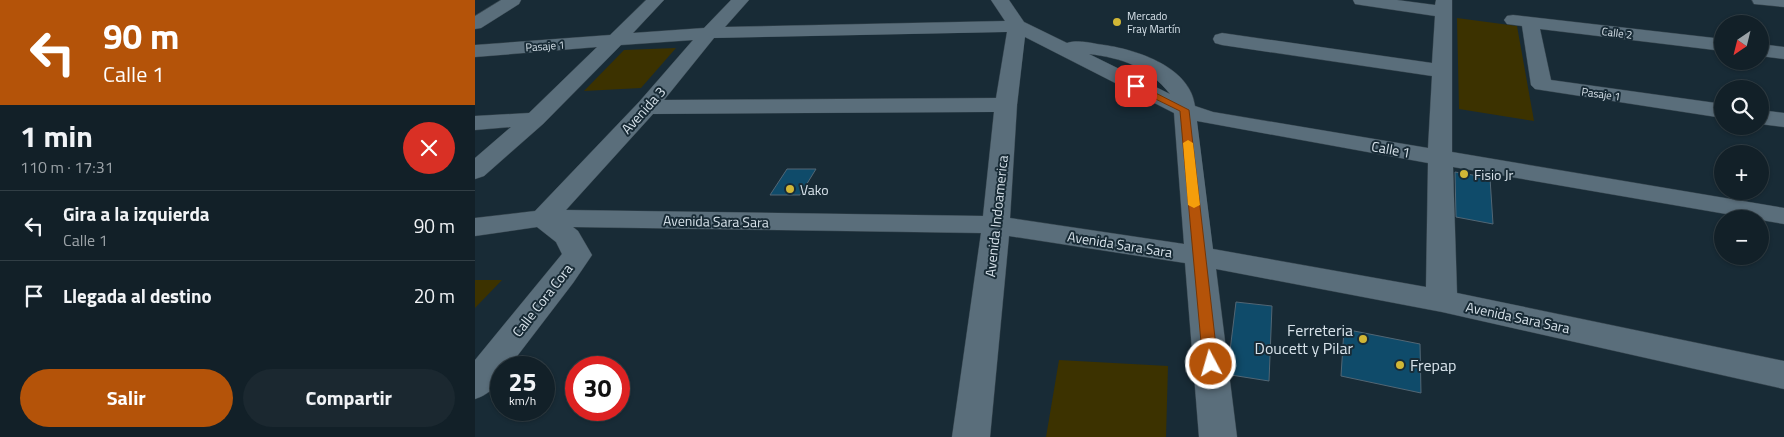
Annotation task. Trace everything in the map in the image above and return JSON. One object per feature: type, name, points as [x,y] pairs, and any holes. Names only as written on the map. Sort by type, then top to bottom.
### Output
[{"type":"street","points":[[475,24],[513,0]]},
{"type":"street","points":[[475,171],[535,118],[656,0]]},
{"type":"street","name":"Avenida 3","points":[[543,218],[647,107],[709,33],[741,0]]},
{"type":"street","points":[[999,0],[1007,8],[1017,26]]},
{"type":"street","points":[[1361,0],[1444,6],[1439,157],[1442,301]]},
{"type":"street","points":[[1760,0],[1783,1]]},
{"type":"street","name":"Pasaje 1","points":[[1521,21],[1542,85],[1714,110]]},
{"type":"street","name":"Calle 2","points":[[1521,21],[1714,44]]},
{"type":"street","name":"Pasaje 1","points":[[475,51],[615,42],[709,33],[1017,26]]},
{"type":"street","name":"Calle 1","points":[[1017,26],[1185,110],[1209,118],[1784,216]]},
{"type":"street","name":"Avenida Indoamerica","points":[[971,437],[996,225],[1006,105],[1017,26]]},
{"type":"street","points":[[1222,39],[1443,71]]},
{"type":"street","points":[[1769,51],[1784,53]]},
{"type":"street","points":[[647,107],[1006,105]]},
{"type":"street","points":[[1185,110],[1218,437]]},
{"type":"street","points":[[475,123],[535,118]]},
{"type":"street","points":[[1769,118],[1784,120]]},
{"type":"street","name":"Avenida Sara Sara","points":[[475,227],[543,218],[996,225],[1199,256],[1442,301],[1784,375]]},
{"type":"street","name":"Calle Cora Cora","points":[[475,385],[577,255],[568,237],[543,218]]},
{"type":"shaded area","points":[[1457,18],[1517,26],[1534,121],[1459,109]]},
{"type":"shaded area","points":[[676,48],[641,88],[584,91],[624,50]]},
{"type":"shaded area","points":[[475,280],[502,280],[475,308]]},
{"type":"shaded area","points":[[1059,360],[1168,366],[1166,437],[1046,437]]},
{"type":"building","points":[[787,169],[816,169],[800,195],[770,195]]},
{"type":"building","points":[[1455,172],[1490,178],[1493,224],[1456,217]]},
{"type":"building","points":[[1236,302],[1272,306],[1269,381],[1231,375],[1229,359]]},
{"type":"building","points":[[1344,329],[1420,344],[1421,393],[1341,376]]},
{"type":"slow traffic","points":[[1188,143],[1194,205]]},
{"type":"place","name":"Mercado Fray Martín","points":[[1117,22]]},
{"type":"place","name":"Fisio Jr","points":[[1464,174]]},
{"type":"place","name":"Vako","points":[[790,189]]},
{"type":"place","name":"Ferreteria Doucett y Pilar","points":[[1363,339]]},
{"type":"place","name":"Frepap","points":[[1400,365]]},
{"type":"route","points":[[1136,86],[1185,110],[1211,364]]}]
